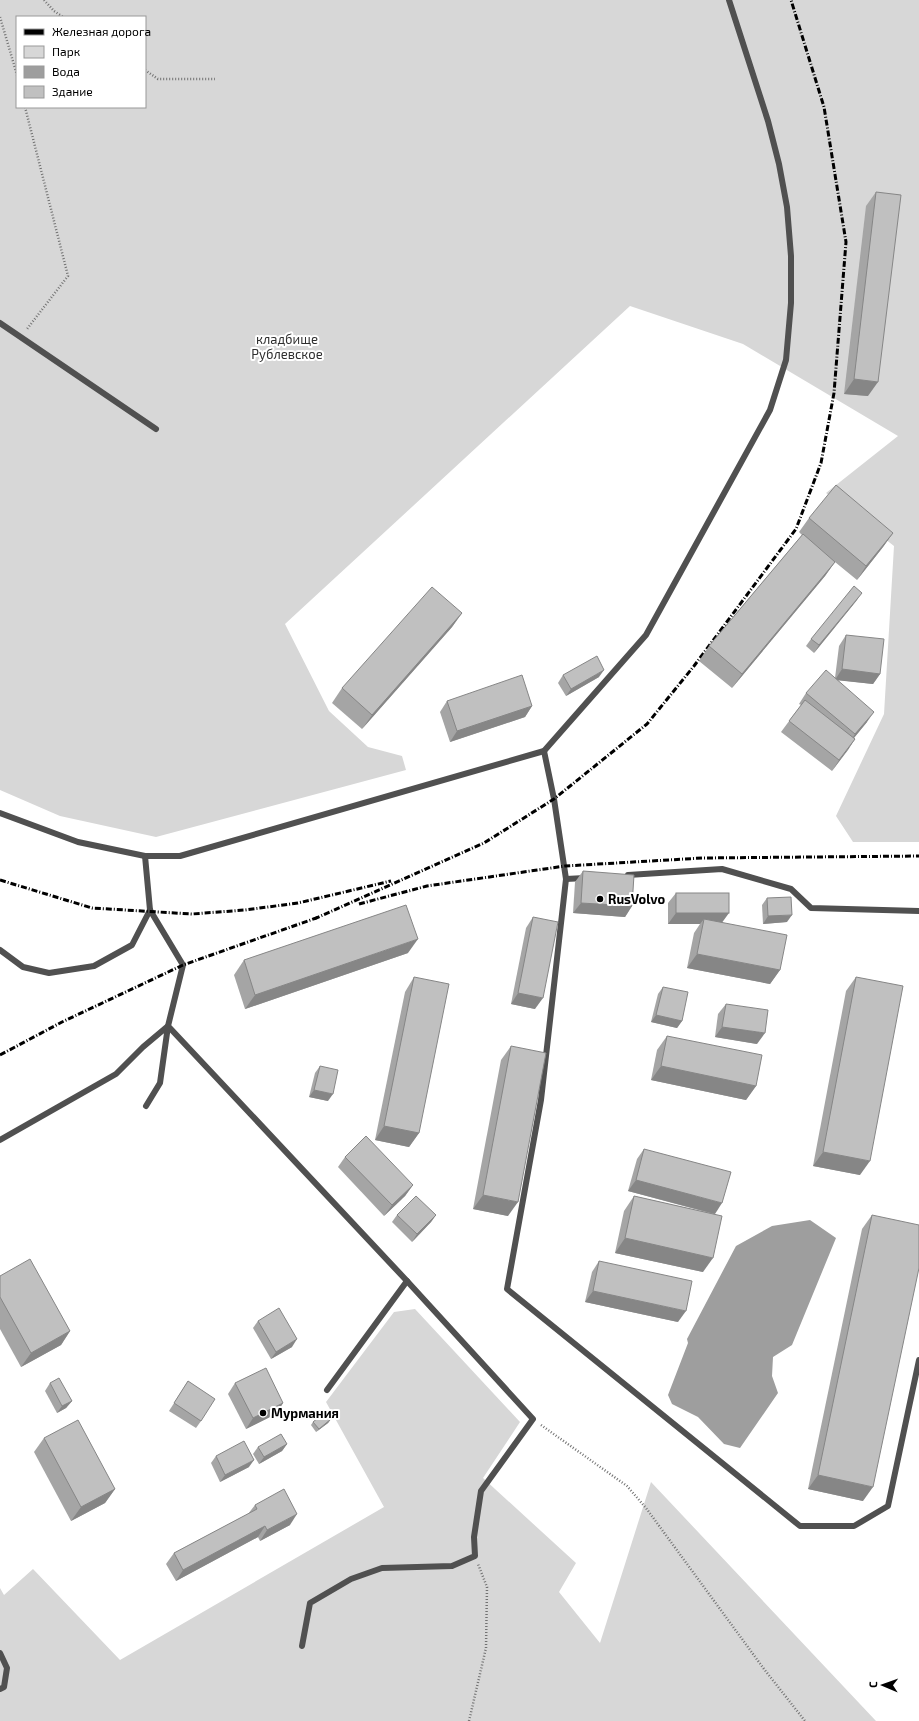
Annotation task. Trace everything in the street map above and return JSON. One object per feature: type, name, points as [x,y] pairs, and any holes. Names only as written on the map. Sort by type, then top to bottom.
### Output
[{"type":"lane","points":[[0,813],[78,842],[145,856],[180,856],[544,751],[646,635],[770,410],[786,360],[791,303],[791,256],[787,207],[779,164],[768,121],[729,0]]},
{"type":"lane","points":[[0,323],[156,429]]},
{"type":"lane","points":[[544,751],[554,799],[566,879],[541,1100],[507,1289],[800,1526],[854,1526],[888,1506],[919,1360]]},
{"type":"lane","points":[[145,856],[150,910],[183,965],[168,1026],[160,1083],[146,1106]]},
{"type":"lane","points":[[622,876],[722,869],[791,889],[811,908],[919,911]]},
{"type":"lane","points":[[566,879],[590,877]]},
{"type":"lane","points":[[0,950],[24,968],[48,972],[94,966],[132,945],[150,910]]},
{"type":"lane","points":[[0,1140],[116,1074],[143,1047],[168,1026]]},
{"type":"lane","points":[[168,1026],[407,1281],[533,1419],[481,1491],[474,1537],[475,1556],[452,1566],[382,1568],[351,1579],[310,1603],[302,1646]]},
{"type":"lane","points":[[327,1390],[407,1281]]},
{"type":"lane","points":[[0,1653],[7,1668],[4,1687],[0,1689]]},
{"type":"path","points":[[44,0],[54,11],[62,16]]},
{"type":"path","points":[[0,17],[16,72]]},
{"type":"path","points":[[146,71],[158,79],[215,78]]},
{"type":"path","points":[[21,338],[68,276],[25,108]]},
{"type":"path","points":[[533,1419],[578,1453],[627,1486],[642,1502],[657,1520],[764,1669],[805,1721]]},
{"type":"path","points":[[469,1721],[486,1648],[487,1587],[475,1556]]},
{"type":"green space","name":"кладбище Рублевское","points":[[0,0],[919,0],[919,842],[853,842],[836,816],[884,714],[894,546],[826,493],[898,436],[743,344],[630,306],[285,624],[329,711],[368,747],[402,756],[406,770],[156,837],[60,816],[0,790]]},
{"type":"green space","points":[[415,1309],[520,1422],[483,1478],[576,1563],[559,1592],[600,1643],[651,1482],[876,1721],[0,1721],[0,1588],[4,1595],[33,1569],[120,1660],[384,1507],[326,1402],[394,1312]]},
{"type":"water","points":[[810,1220],[836,1238],[792,1345],[773,1357],[772,1376],[778,1393],[740,1448],[724,1444],[698,1417],[672,1404],[668,1395],[688,1343],[687,1339],[736,1246],[772,1226]]},
{"type":"building","points":[[876,192],[901,195],[878,382],[854,379]]},
{"type":"building","points":[[836,485],[893,533],[866,566],[809,518]]},
{"type":"building","points":[[803,534],[835,562],[742,674],[709,646]]},
{"type":"building","points":[[854,586],[862,593],[819,645],[811,639]]},
{"type":"building","points":[[432,587],[462,613],[372,715],[342,688]]},
{"type":"building","points":[[846,635],[884,639],[880,674],[842,669]]},
{"type":"building","points":[[597,656],[604,670],[571,689],[563,675]]},
{"type":"building","points":[[826,670],[874,712],[855,734],[806,693]]},
{"type":"building","points":[[522,675],[532,706],[457,731],[447,701]]},
{"type":"building","points":[[805,700],[855,739],[839,760],[789,721]]},
{"type":"building","points":[[583,871],[634,875],[632,906],[581,903]]},
{"type":"building","points":[[676,893],[729,893],[729,913],[676,913]]},
{"type":"building","points":[[791,897],[792,915],[768,916],[767,898]]},
{"type":"building","points":[[406,905],[418,939],[255,995],[244,960]]},
{"type":"building","points":[[533,917],[558,922],[543,998],[518,993]]},
{"type":"building","points":[[704,919],[787,935],[780,970],[697,954]]},
{"type":"building","points":[[414,977],[449,984],[419,1133],[384,1126]]},
{"type":"building","points":[[856,977],[903,986],[870,1161],[823,1152]]},
{"type":"building","points":[[663,987],[688,992],[682,1021],[656,1015]]},
{"type":"building","points":[[726,1004],[768,1010],[765,1033],[722,1027]]},
{"type":"building","points":[[667,1036],[762,1055],[756,1086],[661,1066]]},
{"type":"building","points":[[511,1046],[546,1053],[518,1202],[483,1195]]},
{"type":"building","points":[[320,1066],[338,1070],[333,1094],[314,1090]]},
{"type":"building","points":[[366,1136],[413,1185],[392,1205],[345,1157]]},
{"type":"building","points":[[644,1149],[731,1172],[722,1203],[636,1180]]},
{"type":"building","points":[[416,1196],[436,1215],[417,1234],[397,1215]]},
{"type":"building","points":[[634,1196],[722,1216],[713,1258],[625,1238]]},
{"type":"building","points":[[872,1215],[919,1225],[919,1268],[873,1487],[818,1475]]},
{"type":"building","points":[[30,1259],[70,1331],[31,1353],[0,1297],[0,1276]]},
{"type":"building","points":[[599,1261],[692,1281],[686,1311],[593,1291]]},
{"type":"building","points":[[279,1308],[297,1339],[276,1352],[258,1321]]},
{"type":"building","points":[[266,1368],[283,1403],[253,1418],[235,1383]]},
{"type":"building","points":[[59,1378],[72,1401],[62,1406],[50,1383]]},
{"type":"building","points":[[188,1381],[215,1399],[201,1421],[174,1403]]},
{"type":"building","points":[[325,1412],[331,1419],[319,1429],[313,1422]]},
{"type":"building","points":[[78,1420],[115,1489],[81,1507],[44,1438]]},
{"type":"building","points":[[281,1434],[287,1444],[264,1457],[258,1447]]},
{"type":"building","points":[[244,1441],[254,1460],[225,1475],[216,1456]]},
{"type":"building","points":[[284,1489],[297,1514],[267,1530],[265,1526],[183,1570],[174,1553],[257,1509],[255,1505]]},
{"type":"railway","points":[[314,919],[484,843],[554,799],[647,724],[694,666],[796,529],[821,463],[834,393],[846,242],[824,107],[791,0]]},
{"type":"railway","points":[[359,904],[427,886],[565,866],[702,858],[919,856]]},
{"type":"railway","points":[[0,880],[92,908],[192,914],[245,910],[298,903],[391,881]]},
{"type":"railway","points":[[0,1055],[62,1022],[183,965],[319,917]]},
{"type":"place","name":"RusVolvo","points":[[600,899]]},
{"type":"place","name":"Мурмания","points":[[263,1413]]}]
